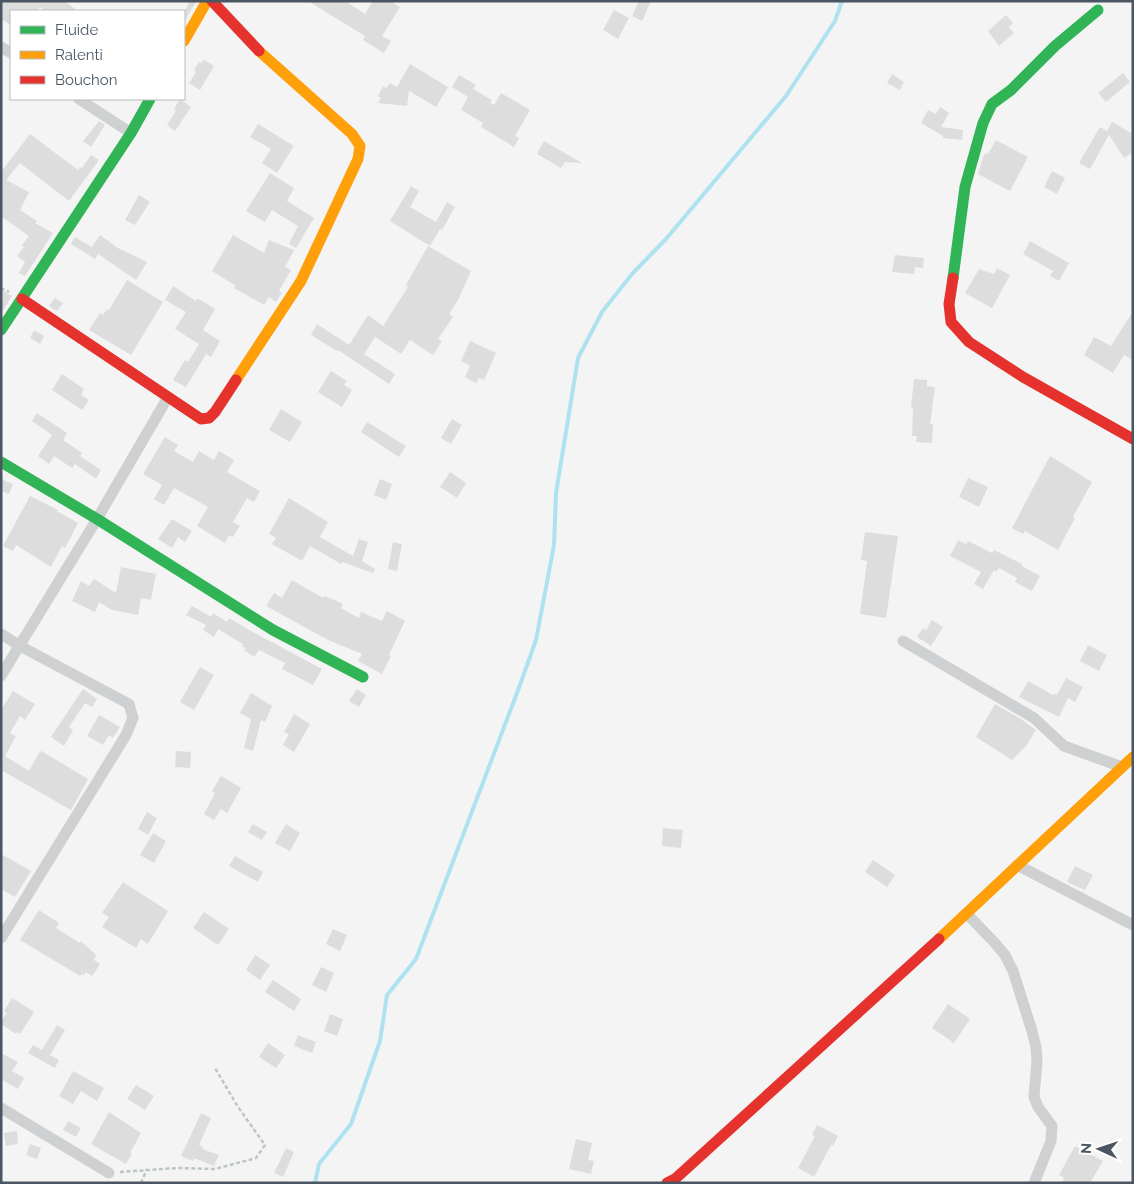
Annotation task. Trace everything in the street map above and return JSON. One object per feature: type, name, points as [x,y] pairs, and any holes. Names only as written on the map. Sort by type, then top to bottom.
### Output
[{"type":"street","points":[[185,39],[207,1]]},
{"type":"street","points":[[22,299],[201,418],[209,418],[215,412],[301,280],[358,159],[360,146],[352,134],[268,60],[212,1]]},
{"type":"street","points":[[1098,10],[1054,46],[1011,90],[992,104],[983,123],[965,187],[949,304],[951,322],[969,342],[1023,377],[1133,439]]},
{"type":"street","points":[[81,100],[130,133]]},
{"type":"street","points":[[1,330],[130,133],[149,100]]},
{"type":"street","points":[[1,676],[97,520],[168,397]]},
{"type":"street","points":[[1,462],[272,630],[363,677]]},
{"type":"street","points":[[1,634],[129,704],[133,718],[126,735],[1,938]]},
{"type":"street","points":[[903,641],[1034,718],[1064,746],[1122,767]]},
{"type":"street","points":[[667,1183],[675,1179],[967,914],[1133,757]]},
{"type":"street","points":[[1017,865],[1133,925]]},
{"type":"street","points":[[967,914],[1005,956],[1013,971],[1032,1031],[1037,1061],[1034,1097],[1038,1107],[1052,1126],[1052,1141],[1034,1183]]},
{"type":"street","points":[[1,1108],[109,1173]]},
{"type":"path","points":[[109,1173],[147,1169],[215,1169],[256,1158],[265,1144],[238,1107],[215,1068]]},
{"type":"path","points":[[141,1183],[147,1169]]},
{"type":"building","points":[[4,1],[64,1],[77,10],[44,10],[40,7],[38,10],[10,10],[10,24],[1,19],[1,5]]},
{"type":"building","points":[[190,1],[196,1],[185,21],[185,10]]},
{"type":"building","points":[[308,1],[345,1],[365,14],[373,1],[390,1],[400,7],[382,36],[391,41],[384,53],[363,40],[365,36]]},
{"type":"building","points":[[639,1],[651,1],[642,21],[632,16]]},
{"type":"building","points":[[614,10],[629,18],[618,39],[603,30]]},
{"type":"building","points":[[1006,15],[1013,23],[1009,27],[1014,33],[999,46],[988,31]]},
{"type":"building","points":[[204,60],[214,66],[200,90],[189,83],[196,72],[194,70],[199,62],[202,63]]},
{"type":"building","points":[[410,64],[448,87],[436,107],[409,91],[407,106],[378,103],[381,98],[378,96],[383,86],[386,88],[390,83],[397,87]]},
{"type":"building","points":[[1123,73],[1130,82],[1106,102],[1098,93]]},
{"type":"building","points":[[892,74],[904,82],[900,90],[887,83]]},
{"type":"building","points":[[459,75],[476,85],[473,89],[492,100],[490,103],[494,105],[501,93],[530,110],[515,136],[519,138],[514,147],[481,127],[483,123],[461,110],[468,97],[452,87]]},
{"type":"building","points":[[179,100],[191,107],[175,131],[167,125],[176,111],[174,109]]},
{"type":"building","points":[[940,107],[949,113],[941,127],[963,130],[962,140],[943,138],[943,136],[921,123],[928,110],[936,114]]},
{"type":"building","points":[[99,121],[105,125],[91,147],[83,141]]},
{"type":"building","points":[[1112,122],[1133,134],[1133,152],[1124,158],[1109,135],[1090,169],[1079,163],[1100,127],[1107,131]]},
{"type":"building","points":[[258,124],[294,146],[277,173],[262,163],[271,149],[250,137]]},
{"type":"building","points":[[30,134],[78,170],[80,167],[82,168],[91,155],[99,160],[69,201],[20,163],[6,180],[29,192],[20,210],[37,221],[35,223],[53,233],[25,276],[19,273],[25,262],[17,256],[29,236],[1,216],[1,172]]},
{"type":"building","points":[[996,140],[1028,157],[1010,191],[978,174],[983,157],[986,153],[988,154]]},
{"type":"building","points":[[544,141],[582,163],[565,162],[561,168],[537,154]]},
{"type":"building","points":[[1052,171],[1065,178],[1057,194],[1044,187]]},
{"type":"building","points":[[270,173],[294,188],[287,201],[314,218],[296,248],[289,244],[298,226],[272,210],[265,222],[246,211]]},
{"type":"building","points":[[411,186],[419,191],[410,207],[436,222],[447,202],[455,207],[430,246],[390,221]]},
{"type":"building","points":[[139,195],[150,202],[135,225],[125,220]]},
{"type":"building","points":[[100,235],[118,248],[147,262],[136,280],[98,254],[95,259],[71,244],[75,237],[92,247]]},
{"type":"building","points":[[233,235],[264,253],[269,240],[294,250],[285,267],[291,270],[279,291],[282,293],[276,302],[269,297],[264,305],[234,288],[236,286],[212,271]]},
{"type":"building","points":[[1030,241],[1069,263],[1059,281],[1050,276],[1053,271],[1023,254]]},
{"type":"building","points":[[428,246],[471,271],[458,300],[449,314],[453,317],[438,339],[442,341],[433,355],[410,340],[401,354],[375,337],[364,354],[395,374],[389,384],[338,350],[311,335],[317,324],[349,345],[368,315],[383,326],[408,287],[406,285]]},
{"type":"building","points":[[895,255],[924,258],[923,268],[915,267],[914,274],[892,272]]},
{"type":"building","points":[[997,268],[1010,275],[992,308],[965,293],[979,269],[994,274]]},
{"type":"building","points":[[127,280],[163,302],[131,355],[89,330],[100,313],[103,315],[107,309],[109,310]]},
{"type":"building","points":[[173,286],[196,301],[197,298],[215,309],[203,330],[220,341],[211,357],[206,354],[186,387],[173,380],[185,360],[188,362],[199,344],[175,329],[186,312],[165,300]]},
{"type":"building","points":[[1,290],[12,296],[1,313]]},
{"type":"building","points":[[55,298],[63,303],[57,311],[49,306]]},
{"type":"building","points":[[1133,311],[1133,360],[1124,355],[1113,373],[1084,355],[1094,337],[1111,346]]},
{"type":"building","points":[[34,330],[44,336],[40,344],[30,338]]},
{"type":"building","points":[[470,341],[496,353],[484,380],[479,378],[476,383],[465,377],[470,366],[461,361]]},
{"type":"building","points":[[331,371],[347,381],[344,385],[352,390],[342,407],[318,392]]},
{"type":"building","points":[[62,374],[84,389],[81,395],[89,400],[82,410],[52,390]]},
{"type":"building","points":[[914,379],[927,380],[927,386],[935,387],[930,424],[933,424],[932,443],[916,442],[917,436],[912,436],[913,408],[911,407]]},
{"type":"building","points":[[281,409],[302,422],[290,442],[269,430]]},
{"type":"building","points":[[37,413],[67,433],[63,440],[82,453],[80,456],[101,470],[96,479],[75,464],[72,468],[54,456],[49,464],[38,456],[52,435],[32,421]]},
{"type":"building","points":[[452,419],[462,425],[451,444],[441,438]]},
{"type":"building","points":[[367,422],[406,446],[399,457],[361,432]]},
{"type":"building","points":[[165,437],[178,445],[174,451],[193,462],[199,451],[214,460],[219,451],[234,460],[227,472],[260,491],[254,502],[247,498],[233,522],[240,526],[233,537],[229,535],[225,543],[197,526],[208,507],[174,488],[164,505],[154,499],[162,485],[143,474]]},
{"type":"building","points":[[1050,456],[1092,482],[1058,550],[1025,531],[1023,534],[1012,528]]},
{"type":"building","points":[[450,472],[466,483],[457,498],[440,487]]},
{"type":"building","points":[[968,478],[988,487],[979,507],[959,497]]},
{"type":"building","points":[[1,479],[13,484],[9,494],[1,491]]},
{"type":"building","points":[[380,479],[392,484],[386,500],[374,495]]},
{"type":"building","points":[[30,496],[58,510],[78,523],[65,548],[62,546],[51,567],[16,545],[13,551],[3,546]]},
{"type":"building","points":[[289,498],[328,522],[320,537],[353,556],[359,539],[368,542],[362,561],[375,569],[373,573],[342,562],[341,564],[310,546],[302,561],[272,544],[276,538],[269,534]]},
{"type":"building","points":[[172,519],[192,531],[185,542],[178,537],[172,548],[158,539]]},
{"type":"building","points":[[865,532],[898,536],[886,618],[860,614],[867,561],[861,560]]},
{"type":"building","points":[[958,540],[966,544],[968,541],[992,553],[994,550],[1022,564],[1022,566],[1040,576],[1032,591],[1015,582],[1017,578],[999,568],[996,572],[994,570],[983,589],[974,584],[981,572],[950,556]]},
{"type":"building","points":[[393,542],[402,544],[397,571],[388,569]]},
{"type":"building","points":[[121,567],[156,574],[151,600],[141,598],[138,615],[112,610],[99,602],[95,612],[72,601],[81,581],[89,586],[94,579],[116,593]]},
{"type":"building","points":[[292,580],[323,598],[325,596],[343,604],[341,608],[359,618],[361,612],[382,621],[387,611],[405,621],[382,674],[358,661],[362,654],[328,640],[266,606],[274,593],[282,598]]},
{"type":"building","points":[[192,606],[211,617],[213,613],[227,622],[229,618],[322,669],[313,685],[282,669],[285,663],[259,650],[254,657],[244,650],[243,644],[218,629],[214,637],[203,630],[206,625],[186,615]]},
{"type":"building","points":[[932,620],[943,627],[931,646],[917,637],[923,628],[926,630]]},
{"type":"building","points":[[1088,645],[1107,655],[1099,671],[1080,661]]},
{"type":"building","points":[[200,667],[214,675],[194,710],[180,702]]},
{"type":"building","points":[[1066,678],[1083,687],[1075,702],[1068,698],[1059,717],[1019,697],[1028,681],[1053,695],[1054,693],[1057,695]]},
{"type":"building","points":[[83,689],[97,699],[92,707],[85,703],[69,727],[73,730],[64,746],[51,737]]},
{"type":"building","points":[[357,689],[366,695],[359,707],[349,701]]},
{"type":"building","points":[[13,691],[35,704],[25,720],[20,716],[10,733],[16,736],[5,756],[29,771],[40,751],[88,779],[71,810],[1,770],[1,710]]},
{"type":"building","points":[[251,693],[272,706],[265,722],[261,720],[253,751],[244,748],[251,719],[240,713]]},
{"type":"building","points":[[995,704],[1036,730],[1026,746],[1012,760],[976,737]]},
{"type":"building","points":[[294,714],[310,724],[294,752],[283,745],[289,734],[284,732]]},
{"type":"building","points":[[99,715],[120,727],[113,738],[109,735],[103,745],[87,736]]},
{"type":"building","points":[[176,751],[191,752],[190,768],[175,767]]},
{"type":"building","points":[[221,776],[241,788],[227,813],[221,809],[214,820],[204,814],[215,793],[212,791]]},
{"type":"building","points":[[147,812],[157,818],[148,835],[138,829]]},
{"type":"building","points":[[253,824],[267,832],[262,840],[248,832]]},
{"type":"building","points":[[286,824],[300,833],[290,851],[275,843]]},
{"type":"building","points":[[663,828],[683,830],[681,848],[662,846]]},
{"type":"building","points":[[153,833],[166,841],[154,863],[140,855]]},
{"type":"building","points":[[1,854],[31,871],[15,897],[1,889]]},
{"type":"building","points":[[235,856],[263,872],[258,882],[229,866]]},
{"type":"building","points":[[873,860],[895,875],[887,887],[865,872]]},
{"type":"building","points":[[1075,866],[1093,875],[1085,890],[1067,882]]},
{"type":"building","points":[[123,882],[168,911],[148,944],[141,939],[136,948],[102,927],[109,917],[102,913]]},
{"type":"building","points":[[39,910],[59,923],[56,928],[80,943],[81,941],[96,955],[94,960],[100,964],[92,976],[86,972],[80,976],[20,940]]},
{"type":"building","points":[[204,912],[229,929],[218,945],[193,928]]},
{"type":"building","points":[[333,929],[347,935],[340,951],[326,944]]},
{"type":"building","points":[[255,955],[270,965],[260,980],[246,970]]},
{"type":"building","points":[[321,967],[334,973],[326,992],[312,985]]},
{"type":"building","points":[[273,980],[301,999],[294,1011],[265,992]]},
{"type":"building","points":[[12,998],[34,1012],[20,1034],[17,1032],[16,1034],[1,1024],[7,1013],[4,1011]]},
{"type":"building","points":[[948,1004],[970,1019],[954,1043],[932,1028]]},
{"type":"building","points":[[330,1014],[343,1019],[337,1036],[324,1031]]},
{"type":"building","points":[[57,1025],[65,1030],[50,1055],[59,1060],[55,1068],[28,1053],[33,1045],[42,1050]]},
{"type":"building","points":[[298,1035],[316,1042],[312,1053],[294,1046]]},
{"type":"building","points":[[268,1043],[285,1055],[276,1068],[259,1057]]},
{"type":"building","points":[[1,1053],[18,1062],[12,1071],[24,1078],[18,1089],[1,1079]]},
{"type":"building","points":[[73,1071],[104,1088],[97,1101],[81,1091],[73,1104],[59,1096]]},
{"type":"building","points":[[136,1085],[154,1096],[145,1110],[127,1099]]},
{"type":"building","points":[[109,1112],[141,1133],[126,1164],[91,1144]]},
{"type":"building","points":[[201,1113],[211,1118],[199,1145],[203,1147],[202,1149],[219,1155],[214,1166],[194,1158],[193,1161],[181,1156]]},
{"type":"building","points":[[68,1121],[81,1128],[76,1137],[63,1130]]},
{"type":"building","points":[[817,1125],[838,1136],[814,1177],[798,1168],[815,1136],[812,1135]]},
{"type":"building","points":[[17,1131],[18,1144],[6,1146],[4,1133]]},
{"type":"building","points":[[576,1139],[592,1143],[588,1160],[594,1161],[591,1174],[569,1169]]},
{"type":"building","points":[[30,1144],[41,1148],[37,1159],[26,1155]]},
{"type":"building","points":[[1075,1146],[1103,1161],[1090,1183],[1062,1183],[1064,1178],[1059,1175]]},
{"type":"building","points":[[286,1148],[294,1152],[283,1177],[274,1173]]},
{"type":"waterway","points":[[315,1183],[319,1164],[351,1124],[380,1041],[387,995],[416,959],[536,640],[554,545],[556,493],[578,358],[602,312],[632,274],[666,239],[786,96],[835,21],[842,1]]},
{"type":"traffic: fast","points":[[953,278],[965,187],[983,123],[992,104],[1011,90],[1055,46],[1098,10]]},
{"type":"traffic: fast","points":[[1,330],[131,133],[149,100]]},
{"type":"traffic: fast","points":[[1,462],[97,519],[273,630],[363,677]]},
{"type":"traffic: slow","points":[[185,39],[207,1]]},
{"type":"traffic: slow","points":[[236,380],[301,281],[358,159],[360,146],[352,134],[259,51]]},
{"type":"traffic: slow","points":[[939,939],[1133,757]]},
{"type":"traffic: jam","points":[[212,1],[259,51]]},
{"type":"traffic: jam","points":[[953,278],[949,304],[951,322],[969,342],[1023,377],[1133,439]]},
{"type":"traffic: jam","points":[[22,299],[201,419],[209,418],[215,412],[236,380]]},
{"type":"traffic: jam","points":[[667,1183],[675,1179],[939,939]]}]
